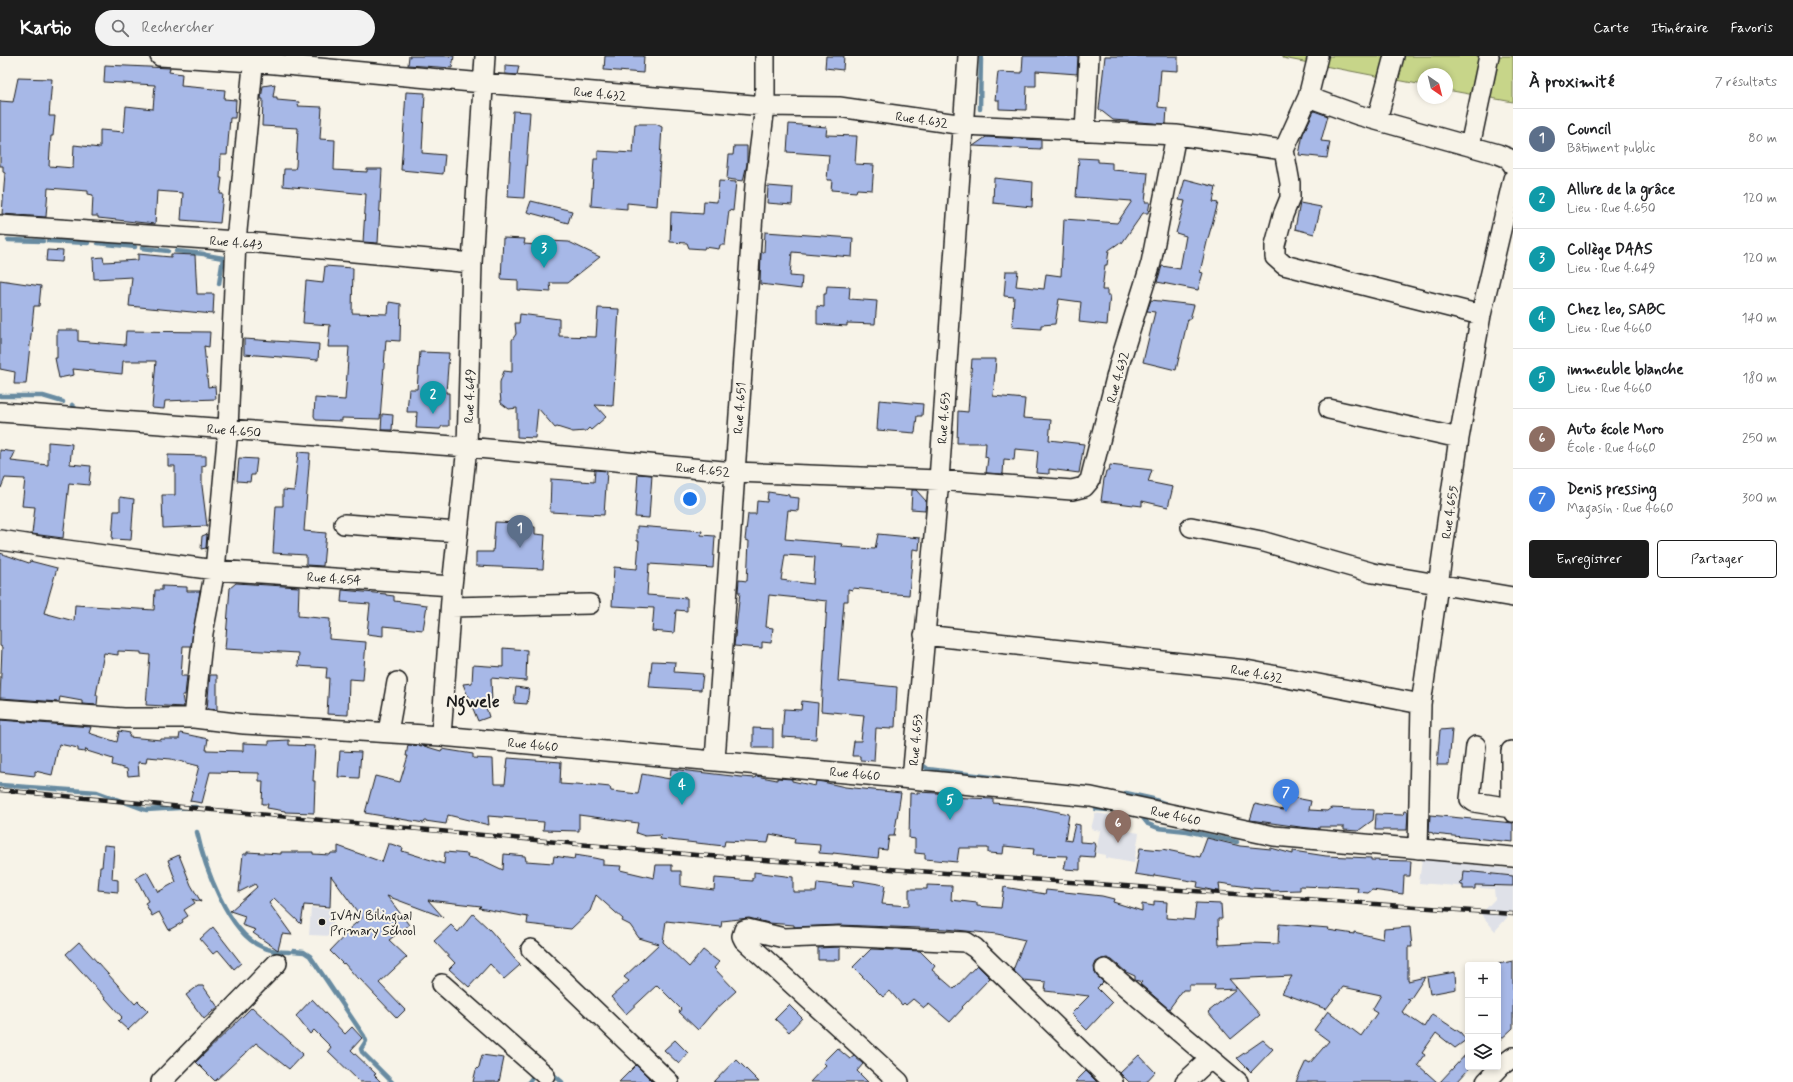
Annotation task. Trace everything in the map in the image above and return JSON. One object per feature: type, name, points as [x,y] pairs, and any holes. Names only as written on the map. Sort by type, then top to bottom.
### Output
[{"type":"street","name":"Rue 4.632","points":[[160,56],[254,59],[483,83],[766,106],[839,107],[964,125],[1176,135],[1151,263],[1120,362],[1090,480],[1084,487],[1072,490],[939,480]]},
{"type":"street","name":"Rue 4.649","points":[[441,736],[452,586],[467,447],[472,264],[485,56]]},
{"type":"street","name":"Rue 4.651","points":[[715,760],[755,185],[766,106],[766,56]]},
{"type":"street","name":"Rue 4.653","points":[[912,779],[939,480],[968,56]]},
{"type":"street","points":[[1085,131],[1089,56]]},
{"type":"street","points":[[1318,56],[1308,97],[1284,150],[1290,183],[1290,198],[1283,214],[1275,245],[1275,257],[1284,264],[1481,315]]},
{"type":"street","points":[[1376,120],[1394,56]]},
{"type":"street","points":[[1470,146],[1489,56]]},
{"type":"street","points":[[194,718],[203,634],[215,570],[228,429],[236,241],[254,59]]},
{"type":"street","points":[[1308,97],[1376,120],[1470,146],[1510,161]]},
{"type":"street","points":[[1176,135],[1284,150]]},
{"type":"street","name":"Rue 4.655","points":[[1418,849],[1420,704],[1439,586],[1459,438],[1481,315],[1513,178]]},
{"type":"street","name":"Rue 4.643","points":[[0,225],[236,241],[472,264]]},
{"type":"street","points":[[1329,409],[1459,438]]},
{"type":"street","name":"Rue 4.650","points":[[0,412],[467,447]]},
{"type":"street","name":"Rue 4.652","points":[[467,447],[734,472],[939,480]]},
{"type":"street","points":[[344,524],[458,532]]},
{"type":"street","points":[[1191,527],[1261,541],[1372,573],[1439,586],[1513,597]]},
{"type":"street","name":"Rue 4.654","points":[[0,540],[215,570],[452,586]]},
{"type":"street","points":[[451,607],[590,604]]},
{"type":"street","name":"Rue 4.632","points":[[924,635],[1246,670],[1420,704]]},
{"type":"street","points":[[388,732],[397,682]]},
{"type":"street","name":"Rue 4660","points":[[0,709],[124,718],[194,718],[244,724],[441,736],[912,779],[1091,797],[1274,836],[1513,857]]},
{"type":"street","points":[[1476,746],[1470,799],[1474,802],[1512,810],[1511,751]]},
{"type":"street","points":[[899,1082],[744,940],[742,936],[744,930],[747,929],[784,938],[838,936],[966,942],[975,948],[1113,1082]]},
{"type":"street","points":[[531,949],[669,1082]]},
{"type":"street","points":[[162,1082],[277,963]]},
{"type":"street","points":[[1105,969],[1238,1082]]},
{"type":"street","points":[[442,984],[545,1080]]},
{"type":"street","points":[[1486,1082],[1501,1066],[1513,1057]]},
{"type":"street","points":[[1185,1082],[1210,1059]]},
{"type":"shaded area","points":[[1095,813],[1114,816],[1112,828],[1139,833],[1134,863],[1106,858],[1106,855],[1096,853],[1100,831],[1091,829]]},
{"type":"shaded area","points":[[1422,859],[1513,869],[1513,911],[1495,931],[1481,914],[1495,899],[1494,889],[1419,883]]},
{"type":"shaded area","name":"IVAN Bilingual Primary School","points":[[311,908],[334,909],[332,936],[309,935]]},
{"type":"green space","points":[[1283,56],[1513,56],[1513,102],[1453,91],[1453,68],[1417,68],[1417,84],[1283,58]]},
{"type":"building","points":[[409,56],[454,56],[452,68],[408,65]]},
{"type":"building","points":[[605,56],[644,56],[643,73],[604,70]]},
{"type":"building","points":[[826,56],[844,56],[843,70],[825,68]]},
{"type":"building","points":[[1023,56],[1078,56],[1077,74],[1036,71],[1036,86],[1027,86],[1026,110],[999,109],[999,100],[995,100],[998,72],[1022,73]]},
{"type":"building","points":[[1105,56],[1178,56],[1178,71],[1161,70],[1158,107],[1167,108],[1166,124],[1113,120],[1099,109]]},
{"type":"building","points":[[105,65],[170,68],[169,72],[182,74],[181,86],[225,90],[224,99],[236,100],[235,118],[230,118],[227,155],[221,155],[220,178],[222,178],[220,194],[223,194],[220,223],[181,220],[183,193],[157,191],[155,224],[98,218],[98,216],[92,216],[93,195],[88,194],[88,191],[48,188],[46,217],[2,214],[5,173],[3,172],[3,166],[0,166],[0,101],[13,102],[18,78],[52,79],[49,116],[55,116],[53,136],[51,136],[49,166],[73,168],[74,145],[100,148],[100,130],[124,132],[126,106],[153,109],[155,85],[104,82]]},
{"type":"building","points":[[505,65],[519,66],[517,75],[505,74]]},
{"type":"building","points":[[275,84],[273,97],[277,97],[277,100],[299,102],[298,106],[322,107],[320,139],[335,140],[334,170],[367,172],[367,169],[382,169],[378,243],[363,242],[366,194],[283,186],[284,169],[295,169],[296,166],[298,128],[262,126],[263,99],[261,99],[263,86]]},
{"type":"building","points":[[406,92],[425,93],[422,153],[445,155],[443,174],[401,170]]},
{"type":"building","points":[[513,111],[530,112],[524,198],[508,197]]},
{"type":"building","points":[[1314,111],[1328,116],[1321,141],[1330,142],[1327,158],[1299,155],[1303,134]]},
{"type":"building","points":[[635,124],[656,124],[662,127],[657,206],[627,203],[627,209],[591,206],[594,159],[598,159],[598,151],[633,153]]},
{"type":"building","points":[[789,124],[827,127],[826,135],[857,136],[855,164],[874,165],[872,190],[857,189],[856,192],[831,190],[832,180],[827,180],[829,155],[787,152]]},
{"type":"building","points":[[986,137],[1041,140],[1041,149],[973,146]]},
{"type":"building","points":[[734,146],[747,146],[747,164],[743,181],[727,179],[729,155],[733,155]]},
{"type":"building","points":[[1079,158],[1098,159],[1098,162],[1112,163],[1112,170],[1148,173],[1145,202],[1150,202],[1148,213],[1143,213],[1122,243],[1119,243],[1109,250],[1107,265],[1105,265],[1102,290],[1107,290],[1107,295],[1110,295],[1107,325],[1079,322],[1081,302],[1059,299],[1055,324],[1041,325],[1041,329],[1012,327],[1014,297],[1004,296],[1006,271],[1018,271],[1016,286],[1044,289],[1046,274],[1061,276],[1064,219],[1117,223],[1132,201],[1076,197]]},
{"type":"building","points":[[994,178],[1033,182],[1032,207],[993,203]]},
{"type":"building","points":[[1185,179],[1216,187],[1213,202],[1218,203],[1200,272],[1203,273],[1198,290],[1157,282],[1162,266],[1180,269],[1186,236],[1176,233],[1185,201],[1179,200]]},
{"type":"building","points":[[719,181],[736,182],[733,211],[729,210],[725,245],[720,245],[719,249],[705,247],[704,249],[689,248],[687,243],[670,242],[671,212],[703,214],[704,201],[717,202]]},
{"type":"building","points":[[768,186],[793,188],[792,205],[767,203]]},
{"type":"building","points":[[531,201],[572,211],[568,223],[527,212]]},
{"type":"building","points":[[1300,203],[1321,207],[1314,234],[1295,229]]},
{"type":"building","points":[[765,232],[853,238],[852,257],[792,252],[790,276],[802,277],[801,289],[760,284],[761,252],[764,252]]},
{"type":"building","points":[[503,238],[525,239],[524,244],[549,246],[549,241],[569,242],[600,257],[567,283],[550,283],[551,292],[518,290],[518,280],[501,279]]},
{"type":"building","points":[[47,250],[63,251],[62,262],[46,261]]},
{"type":"building","points":[[138,254],[171,257],[171,254],[195,255],[197,294],[214,294],[213,314],[129,306],[132,277],[94,279],[93,258],[103,257],[104,262],[138,260]]},
{"type":"building","points":[[325,266],[353,268],[352,313],[388,314],[389,302],[401,304],[400,341],[386,340],[380,419],[342,418],[342,421],[316,420],[314,416],[315,398],[345,400],[349,347],[328,347],[330,325],[303,323],[306,281],[323,283]]},
{"type":"building","points":[[0,280],[41,286],[39,306],[34,306],[26,384],[14,384],[15,372],[0,369]]},
{"type":"building","points":[[827,286],[850,287],[849,299],[877,301],[875,324],[847,323],[847,326],[817,324],[817,306],[824,307],[824,294],[826,294]]},
{"type":"building","points":[[1151,300],[1194,305],[1190,319],[1188,319],[1176,370],[1143,362],[1155,312],[1147,311]]},
{"type":"building","points":[[598,308],[619,309],[613,406],[595,405],[606,417],[591,430],[589,428],[586,431],[573,432],[557,427],[555,428],[538,408],[535,438],[517,437],[517,408],[509,409],[501,403],[500,382],[504,371],[512,372],[512,340],[516,334],[515,323],[519,323],[520,314],[559,319],[559,336],[596,337]]},
{"type":"building","points":[[57,330],[78,330],[78,341],[125,345],[126,331],[210,332],[209,347],[204,346],[208,387],[215,386],[216,399],[165,401],[164,409],[152,408],[156,361],[123,361],[122,374],[73,369],[74,375],[59,378],[55,358],[57,358]]},
{"type":"building","points":[[244,339],[319,344],[318,360],[244,354]]},
{"type":"building","points":[[420,352],[449,353],[446,393],[449,393],[449,426],[442,426],[440,429],[416,428],[417,412],[407,412],[409,389],[417,389]]},
{"type":"building","points":[[972,359],[996,359],[993,396],[1025,399],[1023,418],[1051,420],[1049,440],[1084,444],[1079,473],[1049,469],[1049,474],[1036,473],[1038,451],[1015,449],[1014,460],[1004,459],[1003,474],[986,473],[988,458],[985,457],[986,443],[957,443],[958,411],[968,412]]},
{"type":"building","points":[[879,400],[923,404],[922,416],[917,416],[915,433],[877,430]]},
{"type":"building","points":[[382,414],[393,415],[392,430],[381,430]]},
{"type":"building","points":[[48,442],[72,444],[70,464],[91,466],[89,485],[69,483],[63,538],[32,534],[35,507],[22,506],[25,479],[5,478],[1,488],[0,487],[0,450],[15,452],[11,461],[48,465]]},
{"type":"building","points":[[298,452],[310,453],[304,531],[326,533],[323,566],[306,565],[306,555],[273,553],[276,506],[283,506],[283,490],[294,491]]},
{"type":"building","points":[[168,455],[206,456],[206,465],[202,466],[202,486],[207,526],[163,528],[162,495],[175,495],[175,466],[168,466]]},
{"type":"building","points":[[239,458],[257,459],[255,475],[251,475],[250,482],[237,481]]},
{"type":"building","points":[[1110,465],[1152,470],[1148,482],[1173,487],[1168,507],[1142,501],[1142,506],[1101,501],[1106,471],[1109,471]]},
{"type":"building","points":[[595,470],[607,471],[604,515],[550,512],[551,479],[594,482]]},
{"type":"building","points":[[638,474],[652,475],[649,518],[635,517]]},
{"type":"building","points":[[912,490],[916,490],[926,501],[925,510],[911,509]]},
{"type":"building","points":[[768,492],[799,498],[798,511],[788,510],[785,539],[843,544],[842,547],[875,549],[878,534],[920,538],[919,550],[913,549],[909,595],[881,593],[882,591],[853,588],[853,590],[848,589],[848,601],[844,601],[838,681],[897,687],[895,727],[891,727],[891,729],[876,728],[874,761],[860,760],[860,756],[852,756],[854,741],[861,741],[864,715],[821,711],[827,601],[769,595],[766,627],[773,628],[771,643],[762,642],[762,648],[734,646],[740,592],[738,592],[739,580],[747,581],[749,541],[745,540],[748,514],[756,514],[757,501],[767,502]],"holes":[[[785,555],[815,557],[813,584],[781,580]]]},
{"type":"building","points":[[120,497],[134,499],[131,540],[112,539],[114,511],[120,511]]},
{"type":"building","points":[[495,522],[520,523],[520,526],[535,527],[535,534],[545,535],[543,569],[476,566],[476,552],[493,552]]},
{"type":"building","points":[[637,526],[702,531],[701,535],[715,536],[713,568],[649,564],[647,595],[687,598],[687,611],[676,610],[674,633],[652,631],[654,608],[612,606],[614,567],[637,569],[639,541],[637,541]]},
{"type":"building","points":[[207,534],[206,548],[201,549],[202,536]]},
{"type":"building","points":[[0,553],[29,563],[30,561],[57,568],[44,613],[74,621],[75,605],[154,610],[155,590],[162,590],[162,586],[187,587],[187,591],[200,591],[191,646],[183,646],[181,676],[187,676],[185,695],[182,695],[184,707],[146,705],[150,655],[141,654],[141,652],[118,651],[118,655],[104,653],[96,695],[98,695],[97,705],[82,704],[82,701],[60,697],[59,702],[0,698],[2,647],[0,646]]},
{"type":"building","points":[[236,583],[299,587],[298,616],[330,619],[329,639],[366,642],[363,680],[349,679],[348,715],[327,714],[329,678],[326,678],[327,668],[298,666],[299,653],[225,649],[230,588]]},
{"type":"building","points":[[342,590],[386,594],[394,596],[394,601],[427,605],[423,630],[383,626],[383,636],[367,634],[370,604],[341,602]]},
{"type":"building","points":[[503,648],[527,650],[526,681],[491,678],[492,704],[485,704],[489,717],[478,721],[463,684],[472,683],[473,665],[503,667]]},
{"type":"building","points":[[652,661],[675,662],[674,672],[703,674],[701,690],[649,687]]},
{"type":"building","points":[[210,675],[217,675],[217,710],[207,709]]},
{"type":"building","points":[[516,687],[529,689],[527,704],[514,703]]},
{"type":"building","points":[[802,701],[818,703],[816,739],[782,737],[784,709],[801,710]]},
{"type":"building","points":[[0,720],[91,727],[89,733],[117,742],[119,731],[130,733],[129,737],[161,740],[179,739],[180,733],[208,739],[206,750],[243,751],[243,743],[269,744],[269,741],[289,740],[289,745],[315,746],[313,781],[315,781],[314,813],[285,812],[267,808],[268,804],[262,804],[263,781],[259,781],[259,773],[210,772],[202,803],[190,801],[199,766],[171,759],[147,757],[146,763],[138,762],[139,775],[128,776],[127,769],[112,765],[113,759],[87,751],[88,750],[86,749],[85,752],[78,751],[78,748],[59,744],[52,775],[35,771],[35,776],[0,772]]},
{"type":"building","points":[[753,728],[773,729],[773,748],[753,748]]},
{"type":"building","points":[[1452,729],[1449,765],[1437,765],[1440,730]]},
{"type":"building","points":[[408,745],[424,746],[441,751],[442,749],[473,754],[473,758],[493,759],[494,784],[505,784],[508,758],[561,762],[560,784],[610,787],[611,791],[638,794],[642,774],[670,779],[671,769],[741,777],[755,778],[756,776],[777,780],[777,778],[792,779],[792,781],[815,786],[816,781],[845,787],[901,793],[894,836],[889,836],[887,850],[879,849],[878,858],[819,853],[820,845],[794,843],[795,839],[770,834],[768,843],[725,841],[724,846],[660,839],[661,835],[645,836],[636,833],[638,823],[579,815],[579,831],[543,830],[544,822],[526,821],[526,819],[488,816],[489,825],[448,815],[446,824],[425,821],[424,823],[365,813],[375,776],[400,782],[408,756],[406,756]]},
{"type":"building","points":[[340,751],[361,752],[359,778],[338,777]]},
{"type":"building","points":[[917,792],[937,793],[948,797],[993,799],[993,803],[1028,806],[1069,814],[1065,840],[1071,841],[1075,824],[1080,825],[1080,842],[1095,843],[1096,846],[1094,857],[1080,856],[1080,870],[1064,869],[1067,856],[1033,855],[1034,849],[1004,846],[1003,854],[988,853],[988,848],[959,848],[957,862],[925,859],[925,854],[915,853],[915,839],[909,838],[910,793],[917,794]]},
{"type":"building","points":[[1285,796],[1311,801],[1309,810],[1327,811],[1331,808],[1374,810],[1373,820],[1358,831],[1344,830],[1344,827],[1319,827],[1319,829],[1250,820],[1255,804],[1283,810]]},
{"type":"building","points":[[1404,811],[1408,812],[1407,830],[1375,830],[1376,814],[1403,815]]},
{"type":"building","points":[[1430,815],[1513,823],[1513,842],[1433,834],[1429,832]]},
{"type":"building","points":[[1207,838],[1240,846],[1271,848],[1293,854],[1293,851],[1326,856],[1371,858],[1371,860],[1411,861],[1410,876],[1404,876],[1403,894],[1372,890],[1368,893],[1357,892],[1358,888],[1328,886],[1300,886],[1300,890],[1270,891],[1270,889],[1249,888],[1219,883],[1220,892],[1197,887],[1198,882],[1154,875],[1154,877],[1135,874],[1140,848],[1162,849],[1200,857]]},
{"type":"building","points":[[388,844],[391,844],[403,848],[402,851],[444,864],[445,852],[468,854],[467,857],[482,860],[503,870],[504,854],[525,856],[526,861],[553,863],[554,856],[574,859],[575,855],[594,858],[603,860],[603,865],[621,866],[620,870],[654,878],[656,865],[672,865],[672,871],[681,871],[681,886],[714,890],[715,878],[752,881],[752,878],[754,878],[754,872],[793,877],[793,892],[816,892],[817,883],[853,887],[854,880],[885,885],[882,904],[909,906],[909,889],[927,889],[927,885],[952,886],[951,900],[977,903],[977,906],[1001,908],[1004,887],[1045,894],[1046,890],[1102,896],[1114,899],[1113,902],[1142,911],[1142,904],[1154,906],[1154,901],[1167,902],[1166,918],[1194,920],[1196,903],[1221,904],[1222,919],[1218,919],[1219,945],[1252,943],[1278,944],[1279,924],[1329,928],[1328,930],[1354,934],[1354,932],[1383,939],[1384,929],[1410,927],[1412,947],[1408,947],[1408,981],[1425,977],[1411,998],[1407,999],[1410,1000],[1402,1012],[1424,1027],[1432,1014],[1461,1033],[1465,1041],[1455,1048],[1436,1033],[1422,1053],[1425,1055],[1418,1065],[1437,1082],[1296,1082],[1306,1061],[1310,1063],[1329,1041],[1314,1030],[1328,1011],[1361,1036],[1377,1013],[1372,1010],[1381,995],[1343,987],[1326,1009],[1282,993],[1292,976],[1229,979],[1260,1015],[1231,1039],[1208,1012],[1236,989],[1214,990],[1215,985],[1189,985],[1189,990],[1183,990],[1169,1009],[1140,984],[1142,982],[1135,980],[1135,976],[1126,972],[1112,960],[1107,958],[1096,962],[1094,967],[1095,973],[1103,982],[1097,988],[1112,1003],[1087,1030],[1071,1014],[1089,996],[1045,991],[1046,982],[1023,980],[1013,970],[1025,940],[997,934],[946,929],[839,925],[794,927],[794,925],[769,923],[749,918],[722,921],[721,927],[666,921],[663,942],[689,967],[703,950],[719,962],[714,968],[736,991],[713,1012],[698,1030],[679,1012],[681,1009],[657,985],[626,1014],[611,997],[629,981],[624,977],[659,944],[639,938],[630,925],[622,921],[623,919],[596,895],[590,911],[571,929],[527,924],[528,917],[479,908],[481,906],[428,900],[443,917],[387,896],[409,925],[389,940],[407,957],[379,983],[405,1010],[397,1018],[344,963],[343,964],[330,951],[350,930],[349,929],[362,918],[331,876],[330,907],[304,905],[301,924],[274,898],[269,903],[292,935],[282,934],[278,950],[253,933],[256,930],[242,925],[245,916],[230,911],[257,887],[255,884],[239,892],[243,854],[247,854],[247,852],[281,854],[281,852],[313,852],[313,854],[330,855],[331,853],[338,853],[338,846],[382,862]]},
{"type":"building","points":[[104,845],[114,846],[112,879],[118,880],[118,892],[98,890]]},
{"type":"building","points":[[179,855],[191,885],[201,902],[192,899],[195,903],[184,910],[188,916],[182,920],[183,922],[169,930],[159,912],[152,916],[145,903],[148,901],[136,878],[147,872],[158,892],[176,882],[168,860]]},
{"type":"building","points":[[1464,871],[1513,876],[1513,886],[1475,885],[1475,889],[1463,889],[1463,885],[1461,885],[1460,882],[1463,881]]},
{"type":"building","points":[[473,914],[490,930],[520,965],[504,979],[490,964],[469,987],[449,969],[455,963],[434,941],[451,925],[458,932]]},
{"type":"building","points":[[213,927],[241,963],[234,969],[218,950],[213,954],[200,939]]},
{"type":"building","points":[[79,942],[135,1004],[138,1001],[148,1011],[128,1030],[118,1021],[122,1017],[66,954]]},
{"type":"building","points":[[840,947],[840,960],[818,960],[818,948]]},
{"type":"building","points":[[871,949],[920,951],[935,966],[932,970],[954,989],[977,965],[990,978],[962,1007],[963,1008],[950,1022],[929,1004],[924,1008],[913,999],[906,1005],[904,1003],[902,1005],[890,991],[883,997],[853,967]]},
{"type":"building","points":[[1513,961],[1513,1028],[1501,1039],[1501,998],[1501,963]]},
{"type":"building","points":[[1455,972],[1456,989],[1430,994],[1427,977]]},
{"type":"building","points":[[198,986],[203,986],[218,1007],[204,1019],[186,995]]},
{"type":"building","points":[[312,999],[345,1034],[352,1027],[362,1038],[351,1050],[376,1074],[374,1075],[381,1082],[360,1082],[328,1051],[331,1047],[314,1030],[310,1034],[296,1016]]},
{"type":"building","points":[[789,1005],[802,1018],[789,1032],[775,1019]]},
{"type":"building","points":[[252,1007],[303,1054],[289,1069],[256,1043],[215,1081],[196,1062]]},
{"type":"building","points":[[675,1040],[688,1053],[679,1064],[664,1050]]},
{"type":"building","points":[[1263,1040],[1273,1049],[1251,1072],[1237,1058]]},
{"type":"building","points":[[837,1048],[850,1059],[854,1056],[863,1064],[857,1071],[868,1082],[810,1082],[826,1065],[823,1062]]},
{"type":"building","points":[[482,1055],[504,1058],[499,1082],[473,1082]]},
{"type":"building","points":[[1139,1055],[1155,1072],[1146,1082],[1129,1082],[1120,1073]]},
{"type":"building","points":[[1465,1055],[1465,1070],[1468,1070],[1457,1082],[1440,1082]]},
{"type":"building","points":[[736,1059],[759,1082],[714,1082]]},
{"type":"building","points":[[636,1065],[653,1082],[619,1082]]},
{"type":"building","points":[[1086,1071],[1097,1082],[1075,1082]]},
{"type":"waterway","points":[[980,109],[981,56]]},
{"type":"waterway","points":[[8,240],[43,241]]},
{"type":"waterway","points":[[48,241],[88,243]]},
{"type":"waterway","points":[[98,243],[135,247]]},
{"type":"waterway","points":[[142,248],[168,251]]},
{"type":"waterway","points":[[176,251],[204,254]]},
{"type":"waterway","points":[[206,255],[223,258],[219,284]]},
{"type":"waterway","points":[[0,396],[19,396]]},
{"type":"waterway","points":[[20,396],[43,396],[63,402]]},
{"type":"waterway","points":[[72,405],[78,411]]},
{"type":"waterway","points":[[921,764],[928,769],[999,778]]},
{"type":"waterway","points":[[0,785],[97,792],[146,810],[198,808]]},
{"type":"waterway","points":[[1126,793],[1153,799],[1167,804]]},
{"type":"waterway","points":[[1096,809],[1109,810]]},
{"type":"waterway","points":[[1140,814],[1148,824],[1158,828],[1187,831],[1237,842]]},
{"type":"waterway","points":[[197,832],[205,862],[219,897],[238,928],[262,947],[276,951],[289,952]]},
{"type":"waterway","points":[[293,951],[304,952],[310,956],[364,1036],[366,1041],[361,1049],[362,1052],[392,1082]]},
{"type":"waterway","points":[[529,1082],[536,1073]]},
{"type":"waterway","points":[[555,1076],[562,1082]]},
{"type":"railway","points":[[0,790],[696,855],[1513,914]]},
{"type":"place","name":"Collège DAAS","points":[[544,268]]},
{"type":"place","name":"Allure de la grâce","points":[[433,414]]},
{"type":"place","name":"Council","points":[[520,548]]},
{"type":"place","name":"Chez leo, SABC","points":[[682,805]]},
{"type":"place","name":"Denis pressing","points":[[1286,812]]},
{"type":"place","name":"immeuble blanche","points":[[950,820]]},
{"type":"place","name":"Auto école Moro","points":[[1118,843]]},
{"type":"place","name":"IVAN Bilingual Primary School","points":[[322,922]]},
{"type":"district","name":"Ngwele","points":[[473,701]]}]
